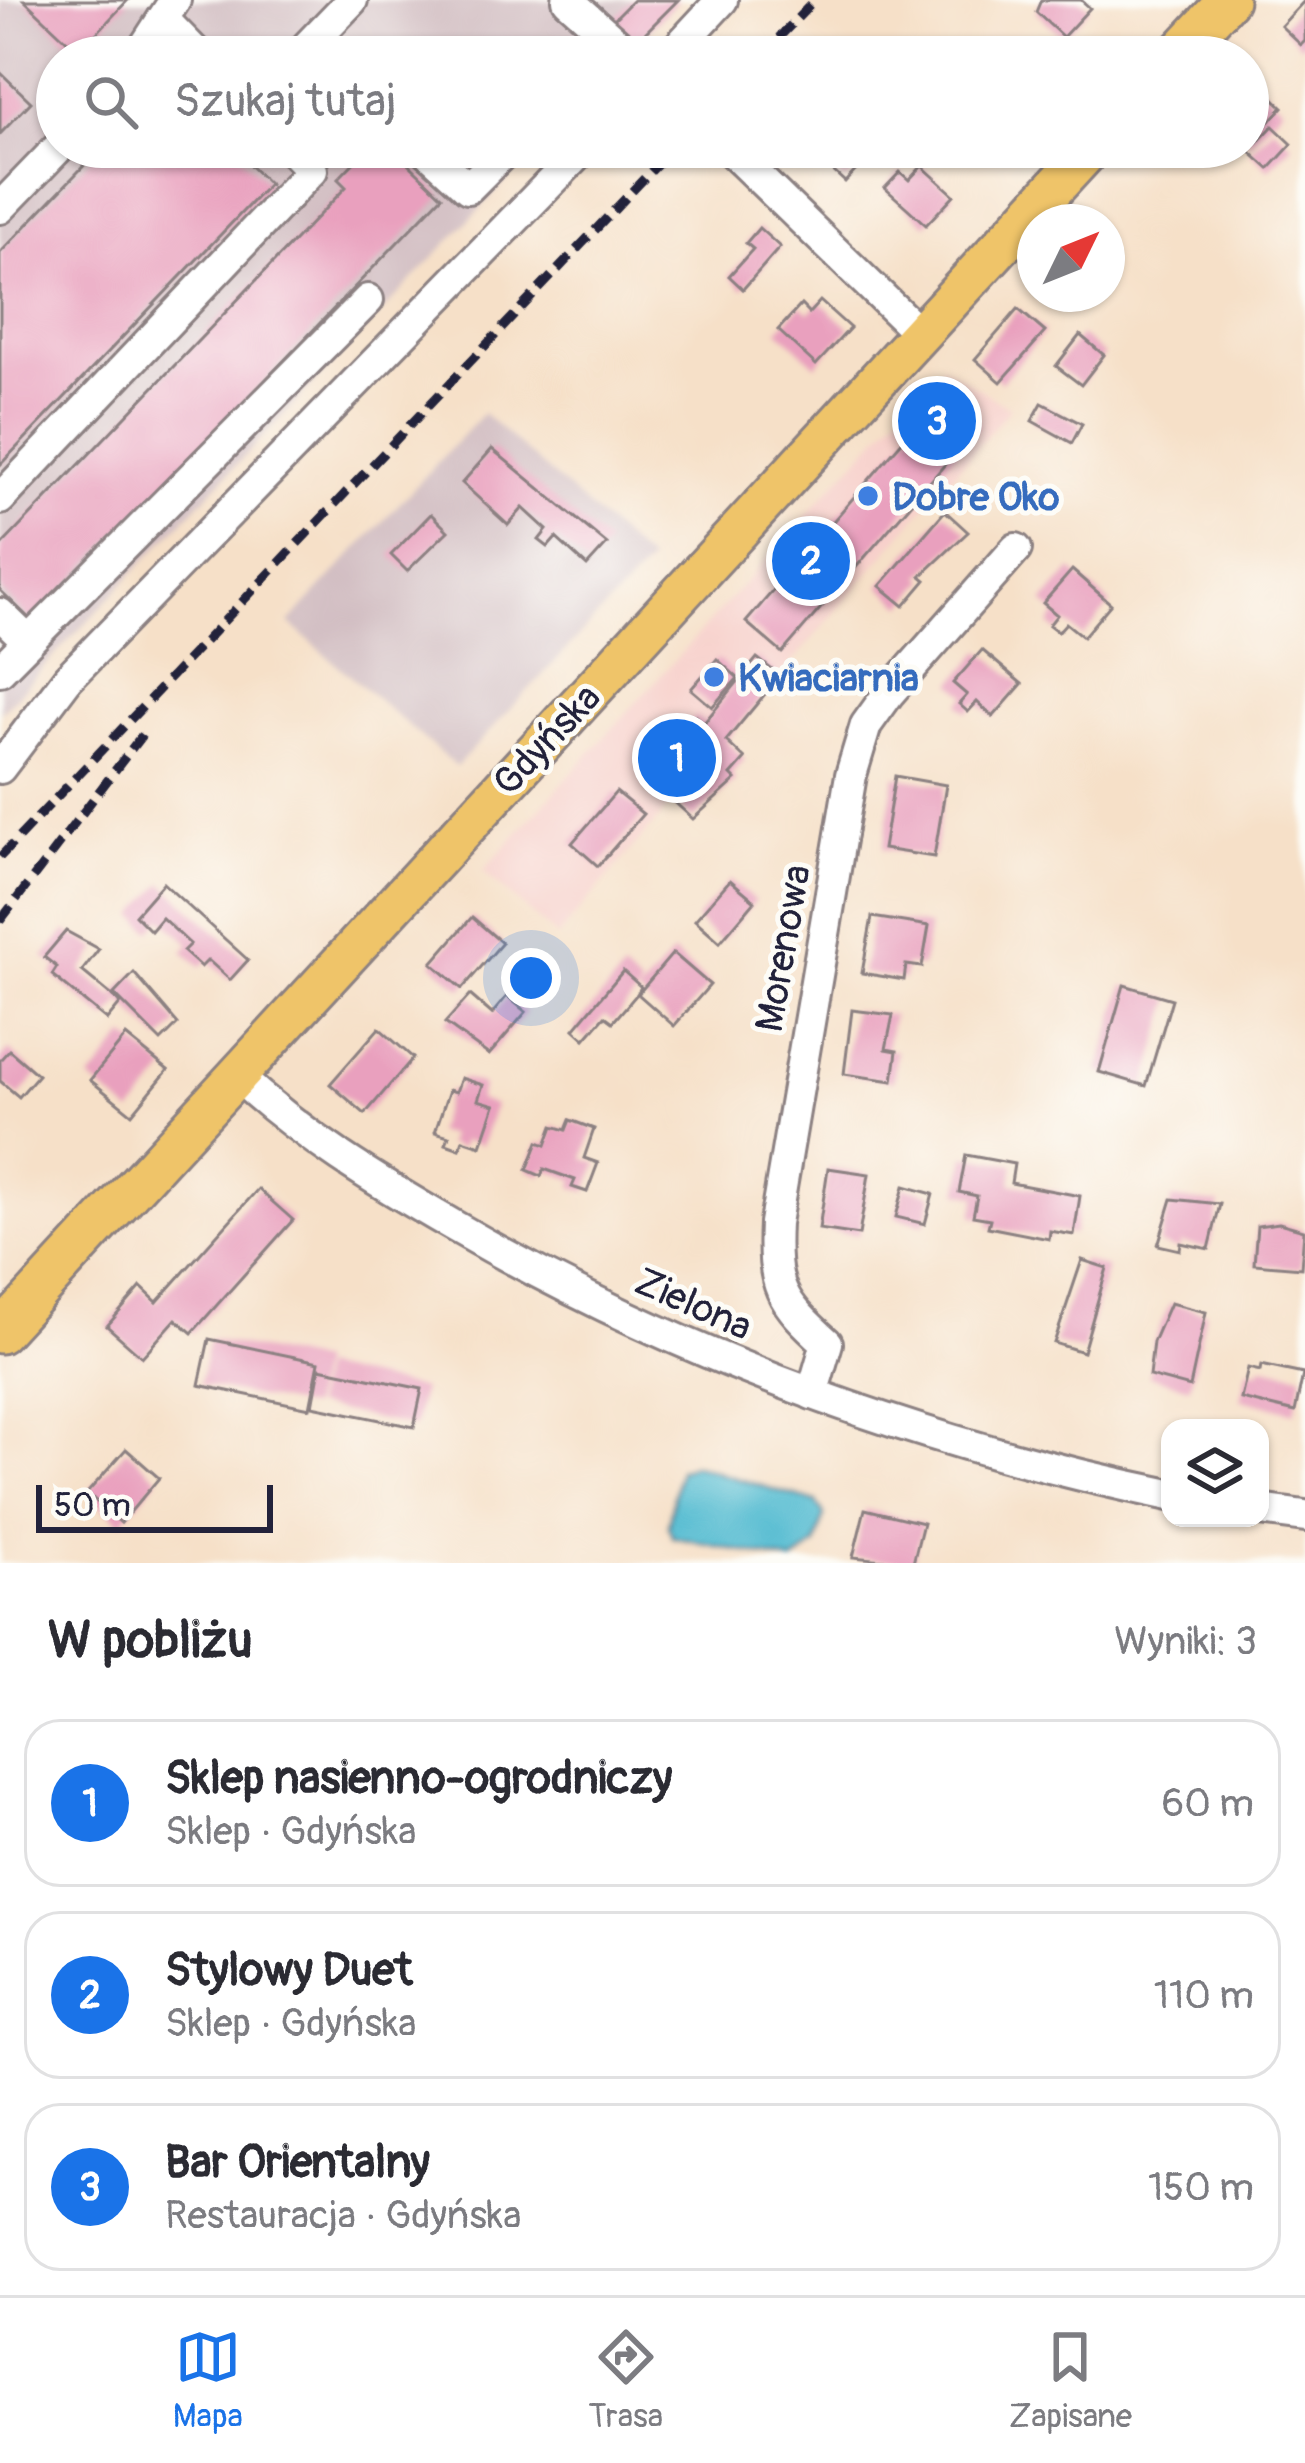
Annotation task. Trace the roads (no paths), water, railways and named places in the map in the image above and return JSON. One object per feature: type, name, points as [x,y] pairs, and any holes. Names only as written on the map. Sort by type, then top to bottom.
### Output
[{"type":"main road","points":[[1195,36],[1228,0]]},
{"type":"main road","name":"Gdyńska","points":[[0,1333],[1072,168]]},
{"type":"street","points":[[324,36],[352,0]]},
{"type":"street","points":[[568,0],[601,36]]},
{"type":"street","points":[[689,36],[722,0]]},
{"type":"street","points":[[152,36],[169,10],[186,36]]},
{"type":"street","points":[[0,208],[39,168]]},
{"type":"street","points":[[0,500],[310,168]]},
{"type":"street","points":[[446,168],[468,188],[488,168]]},
{"type":"street","points":[[0,768],[68,677],[565,168]]},
{"type":"street","points":[[749,168],[919,333]]},
{"type":"street","points":[[0,670],[368,300]]},
{"type":"street","name":"Morenowa","points":[[812,1394],[827,1343],[789,1309],[778,1287],[773,1268],[775,1223],[851,775],[866,725],[889,693],[1016,549]]},
{"type":"street","points":[[0,614],[28,641]]},
{"type":"street","name":"Zielona","points":[[236,1076],[303,1134],[499,1252],[647,1327],[812,1394],[946,1439],[1161,1493]]},
{"type":"street","points":[[1269,1511],[1305,1516]]},
{"type":"water","points":[[692,1465],[816,1502],[824,1515],[816,1545],[793,1562],[673,1537],[668,1526],[679,1470]]},
{"type":"railway","points":[[780,36],[815,0]]},
{"type":"railway","points":[[0,857],[654,168]]},
{"type":"railway","points":[[0,921],[142,735]]},
{"type":"place","name":"Bar Orientalny","points":[[937,421]]},
{"type":"place","name":"Dobre Oko","points":[[868,496]]},
{"type":"place","name":"Stylowy Duet","points":[[811,561]]},
{"type":"place","name":"Kwiaciarnia","points":[[714,677]]},
{"type":"place","name":"Sklep nasienno-ogrodniczy","points":[[677,758]]}]
